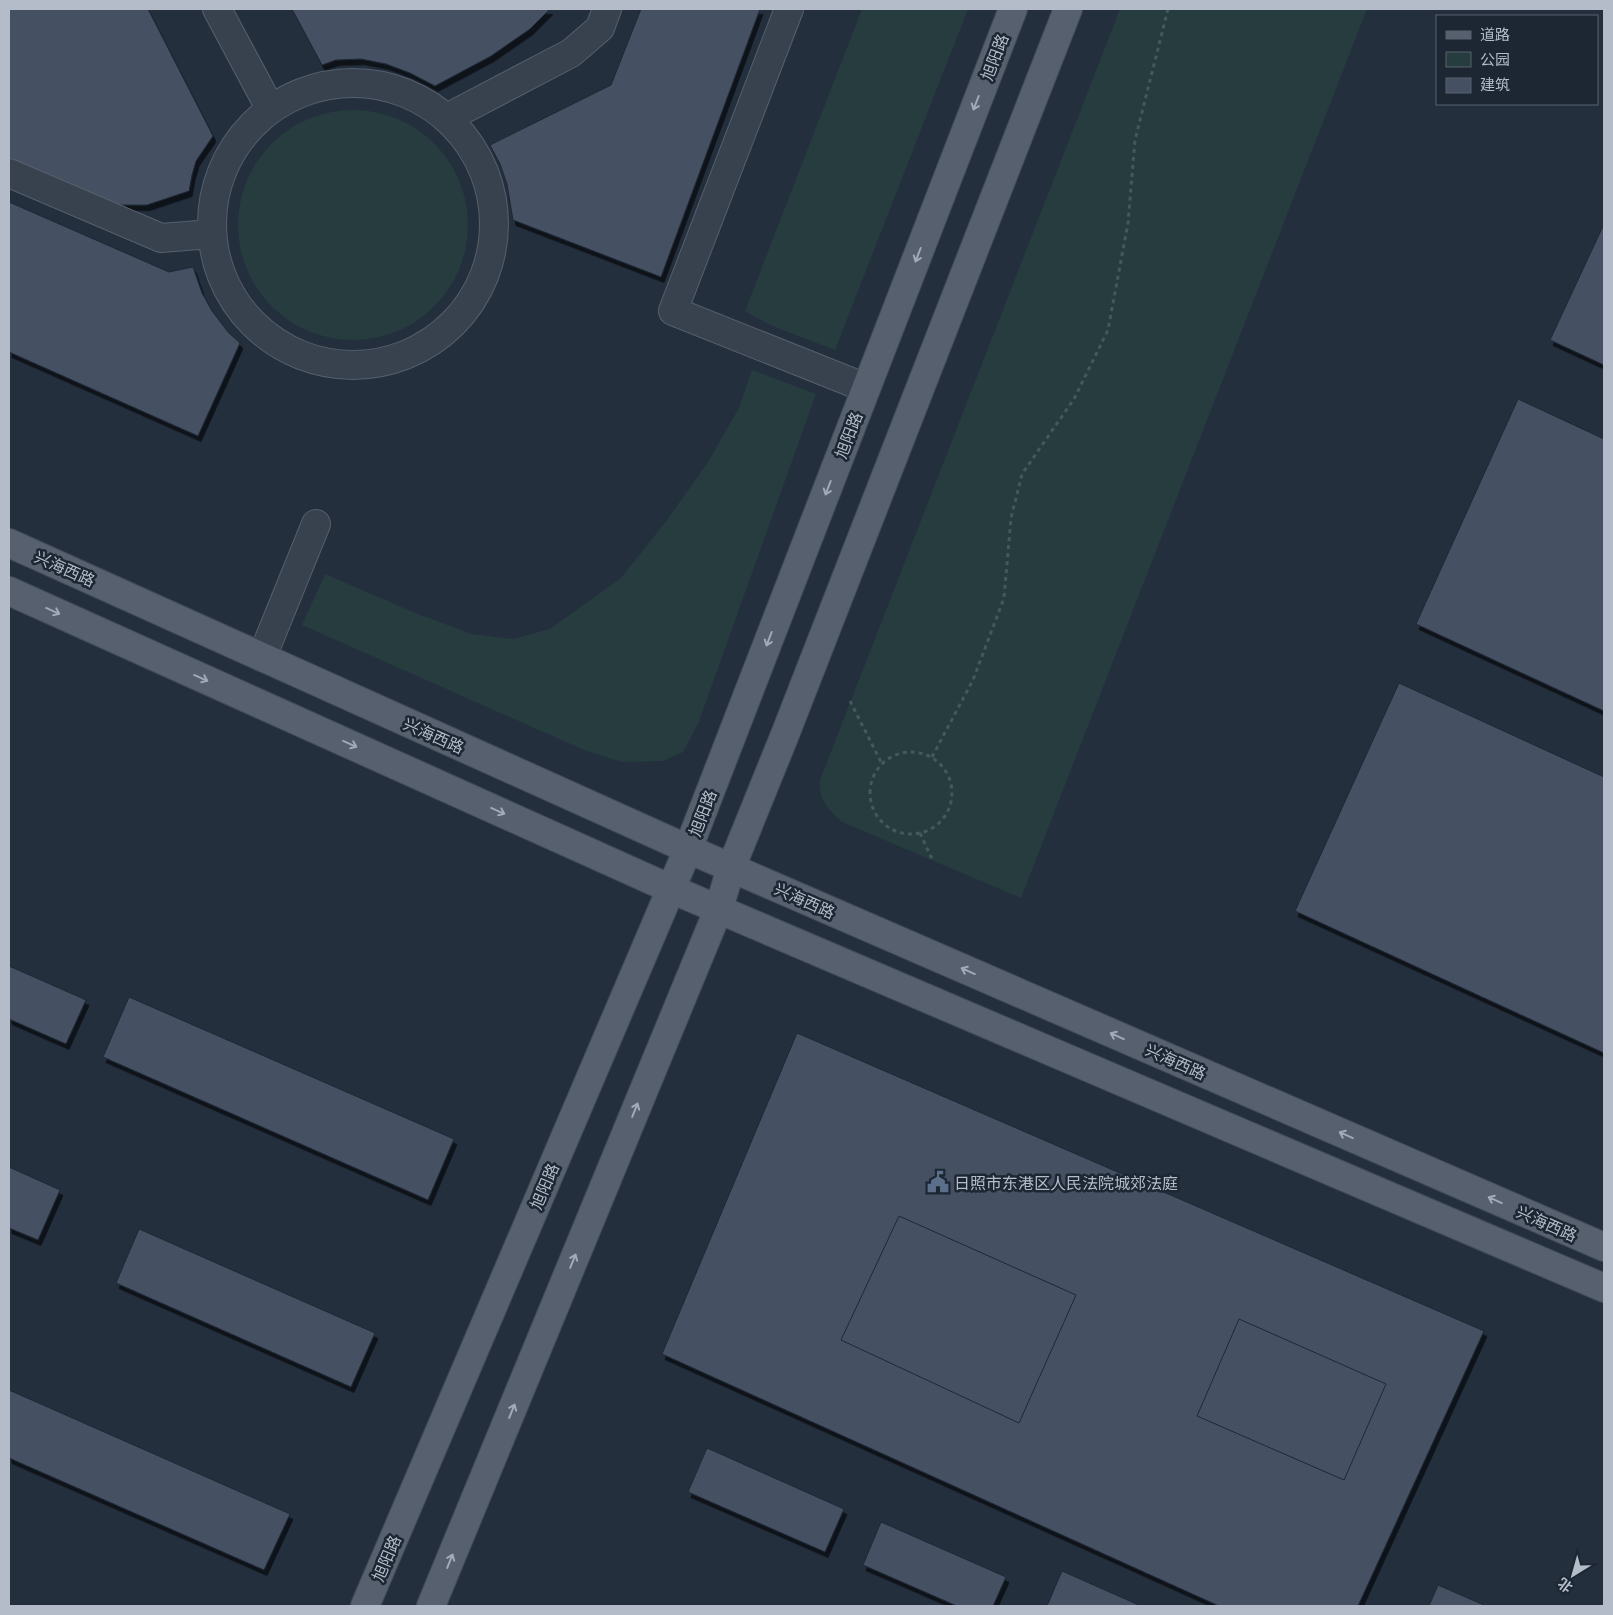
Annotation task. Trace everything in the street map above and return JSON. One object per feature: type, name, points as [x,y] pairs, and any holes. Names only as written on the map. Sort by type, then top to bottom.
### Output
[{"type":"main road","name":"旭阳路","points":[[365,1606],[688,849],[1013,9]]},
{"type":"main road","points":[[431,1606],[719,908],[731,868],[786,732],[1068,9]]},
{"type":"main road","name":"兴海西路","points":[[9,543],[731,868],[1604,1247]]},
{"type":"main road","points":[[9,591],[671,889],[1604,1288]]},
{"type":"lane","points":[[217,9],[270,108]]},
{"type":"lane","points":[[447,118],[571,53],[600,28],[607,9]]},
{"type":"lane","points":[[789,9],[673,312],[866,388]]},
{"type":"lane","points":[[362,82],[409,94],[447,118],[476,153],[492,195],[495,240],[482,284],[458,321],[422,349],[379,364],[334,365],[288,351],[250,322],[223,281],[211,234],[215,186],[236,142],[270,108],[314,87],[362,82]]},
{"type":"lane","points":[[9,173],[161,238],[211,234]]},
{"type":"lane","points":[[262,657],[316,524]]},
{"type":"path","points":[[932,757],[973,680],[1004,598],[1011,518],[1022,474],[1074,399],[1108,330],[1128,223],[1134,140],[1168,9]]},
{"type":"path","points":[[850,701],[882,764]]},
{"type":"path","points":[[905,752],[918,752],[932,757],[943,766],[950,779],[952,793],[950,807],[943,819],[932,828],[920,833],[907,834],[894,830],[884,823],[876,812],[871,800],[870,787],[874,774],[882,764],[893,756],[905,752]]},
{"type":"path","points":[[920,833],[933,861]]},
{"type":"green space","points":[[862,9],[968,9],[835,350],[770,325],[745,311]]},
{"type":"green space","points":[[1120,9],[1367,9],[1021,898],[842,822],[825,804],[822,798],[820,780]]},
{"type":"green space","points":[[353,110],[375,112],[397,119],[426,136],[442,152],[454,171],[463,192],[468,225],[466,247],[459,269],[442,298],[426,314],[407,326],[386,335],[353,340],[331,338],[309,331],[280,314],[264,298],[252,279],[243,258],[238,225],[240,203],[247,181],[264,152],[280,136],[299,124],[320,115]]},
{"type":"green space","points":[[752,370],[816,394],[698,724],[683,752],[663,761],[622,762],[584,750],[302,625],[325,574],[418,614],[472,634],[513,639],[550,629],[621,578],[667,520],[708,462],[739,408]]},
{"type":"building","points":[[9,9],[148,9],[213,136],[196,161],[189,191],[147,205],[116,205],[9,159]]},
{"type":"building","points":[[292,9],[550,9],[530,29],[491,56],[435,86],[410,73],[386,64],[361,59],[336,60],[322,65]]},
{"type":"building","points":[[641,9],[760,9],[661,277],[513,220],[507,184],[500,164],[490,145],[611,85]]},
{"type":"building","points":[[9,202],[169,272],[193,267],[202,293],[212,311],[228,332],[240,343],[198,436],[9,352]]},
{"type":"building","points":[[1604,224],[1604,365],[1550,340]]},
{"type":"building","points":[[1518,399],[1604,439],[1604,711],[1416,624]]},
{"type":"building","points":[[1399,683],[1604,777],[1604,1053],[1295,911]]},
{"type":"building","points":[[9,966],[86,1000],[66,1044],[9,1019]]},
{"type":"building","points":[[129,997],[454,1139],[428,1200],[103,1057]]},
{"type":"building","name":"日照市东港区人民法院城郊法庭","points":[[797,1033],[1484,1331],[1358,1606],[1219,1606],[662,1354]]},
{"type":"building","points":[[9,1167],[60,1190],[38,1240],[9,1228]]},
{"type":"building","points":[[899,1216],[1076,1295],[1019,1423],[841,1340]]},
{"type":"building","points":[[139,1229],[375,1333],[351,1387],[116,1283]]},
{"type":"building","points":[[1239,1319],[1386,1384],[1344,1480],[1197,1416]]},
{"type":"building","points":[[9,1390],[290,1514],[264,1570],[9,1458]]},
{"type":"building","points":[[707,1448],[844,1509],[825,1552],[688,1492]]},
{"type":"building","points":[[881,1522],[1006,1577],[993,1606],[957,1606],[863,1565]]},
{"type":"building","points":[[1062,1571],[1141,1606],[1047,1606]]},
{"type":"building","points":[[1438,1585],[1486,1606],[1429,1606]]},
{"type":"place","name":"日照市东港区人民法院城郊法庭","points":[[938,1182]]}]
